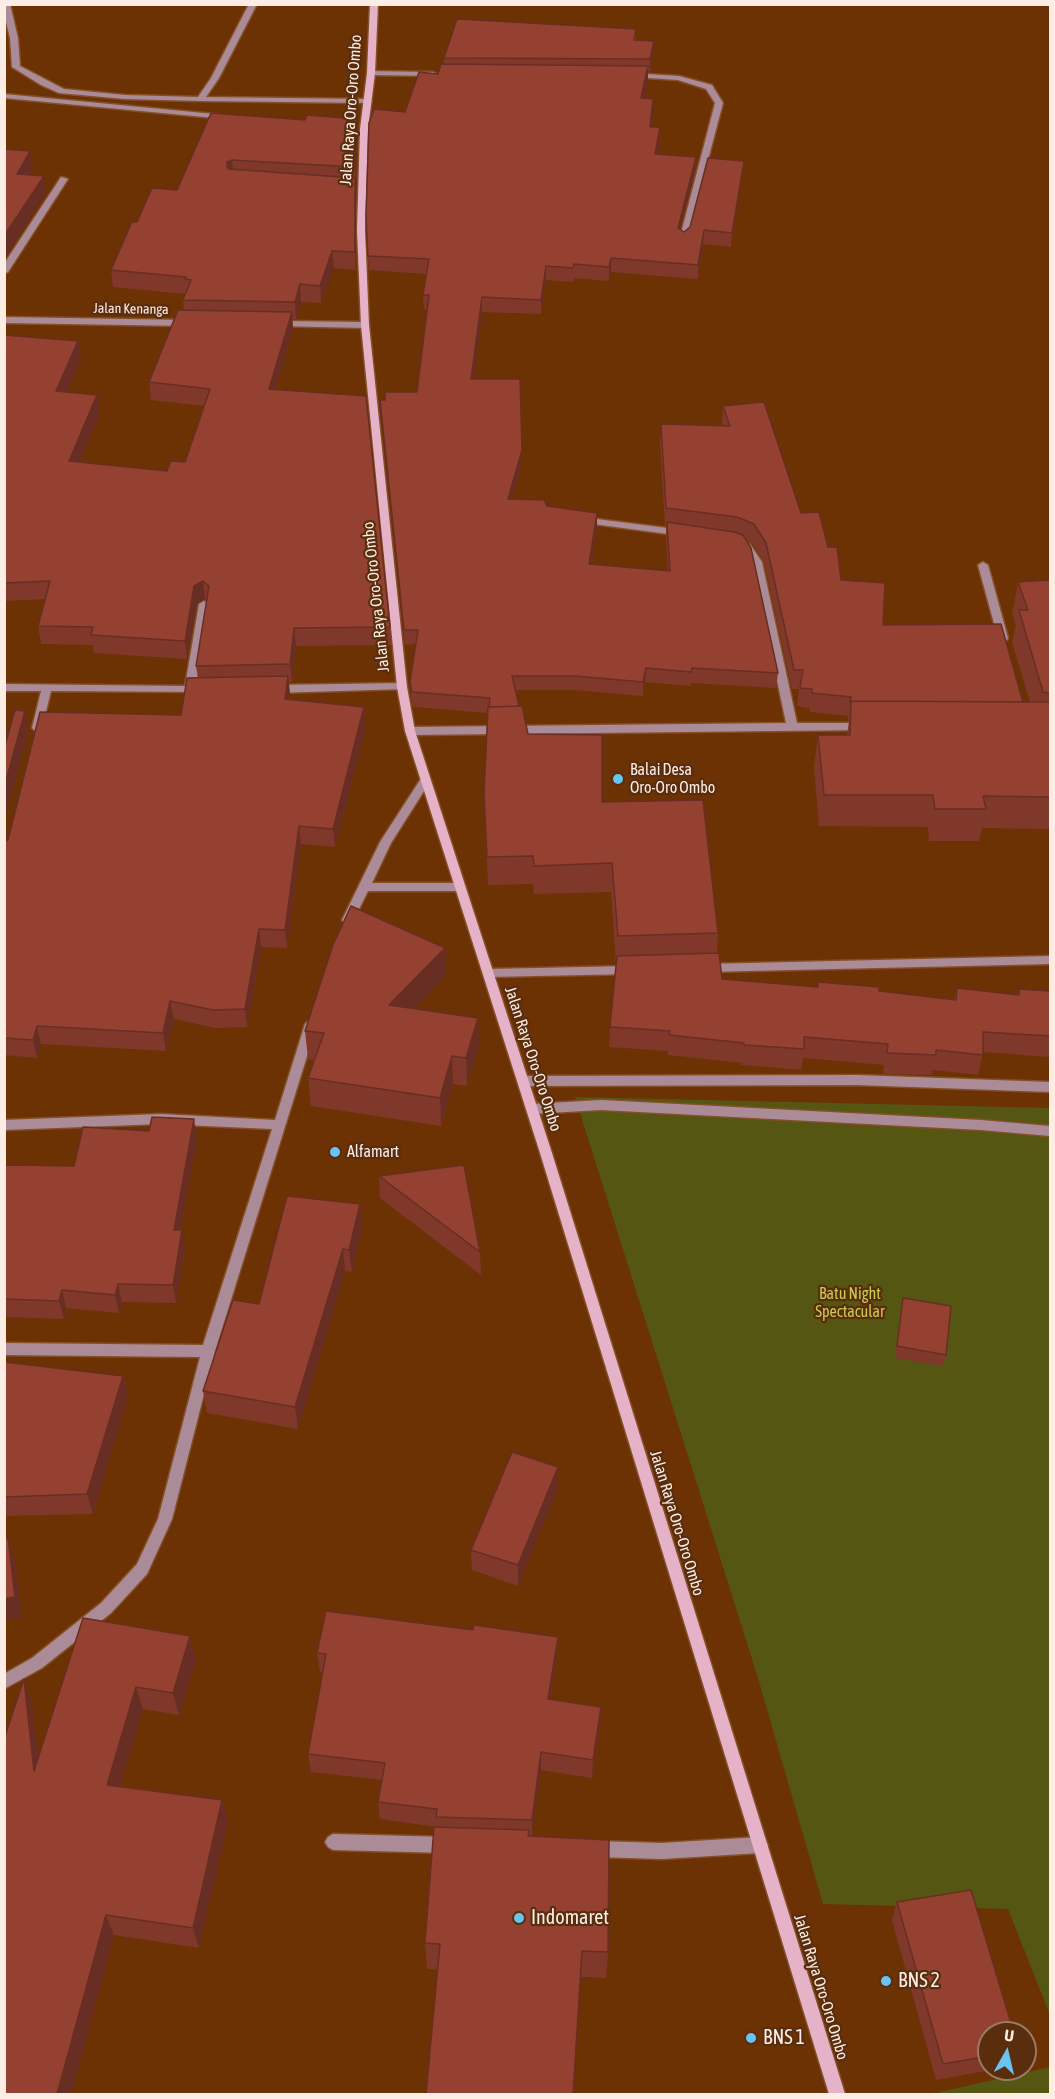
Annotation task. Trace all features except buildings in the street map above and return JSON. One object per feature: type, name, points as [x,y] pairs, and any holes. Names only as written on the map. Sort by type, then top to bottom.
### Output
[{"type":"main road","name":"Jalan Raya Oro-Oro Ombo","points":[[374,4],[368,101],[358,129],[357,189],[361,230],[364,325],[402,687],[410,731],[532,1109],[837,2094]]},
{"type":"street","points":[[6,4],[14,38],[16,67],[62,91],[125,97],[368,101]]},
{"type":"street","points":[[200,99],[215,78],[253,4]]},
{"type":"street","points":[[371,73],[442,74]]},
{"type":"street","points":[[622,76],[679,78],[709,87],[719,103],[683,241]]},
{"type":"street","points":[[4,96],[237,118]]},
{"type":"street","points":[[4,272],[64,179]]},
{"type":"street","name":"Jalan Kenanga","points":[[4,320],[200,323]]},
{"type":"street","points":[[272,324],[364,325]]},
{"type":"street","points":[[572,519],[691,535]]},
{"type":"street","points":[[724,539],[747,546],[757,562],[792,726]]},
{"type":"street","points":[[983,565],[1007,652]]},
{"type":"street","points":[[190,690],[204,604]]},
{"type":"street","points":[[4,687],[214,690]]},
{"type":"street","points":[[261,689],[402,687]]},
{"type":"street","points":[[33,744],[46,688]]},
{"type":"street","points":[[410,731],[875,727]]},
{"type":"street","points":[[344,930],[386,842],[426,780]]},
{"type":"street","points":[[363,887],[459,887]]},
{"type":"street","points":[[698,968],[1050,960]]},
{"type":"street","points":[[489,973],[639,969]]},
{"type":"street","points":[[4,1682],[37,1663],[97,1615],[142,1569],[165,1519],[208,1351],[316,1007]]},
{"type":"street","points":[[523,1081],[857,1080],[1050,1087]]},
{"type":"street","points":[[532,1109],[602,1105],[981,1125],[1050,1131]]},
{"type":"street","points":[[4,1125],[161,1119],[279,1125]]},
{"type":"street","points":[[4,1349],[208,1351]]},
{"type":"street","points":[[333,1842],[462,1846]]},
{"type":"street","points":[[579,1849],[662,1851],[760,1845]]},
{"type":"green space","name":"Batu Night Spectacular","points":[[575,1097],[1050,1108],[1050,2015],[1008,1909],[823,1904],[758,1678]]},
{"type":"green space","points":[[1050,2067],[1050,2094],[931,2094],[988,2081],[1037,2081],[1037,2070]]},
{"type":"place","name":"Balai Desa Oro-Oro Ombo","points":[[618,779]]},
{"type":"place","name":"Alfamart","points":[[335,1152]]},
{"type":"place","name":"Indomaret","points":[[519,1918]]},
{"type":"place","name":"BNS 2","points":[[886,1981]]},
{"type":"place","name":"BNS 1","points":[[751,2038]]}]
